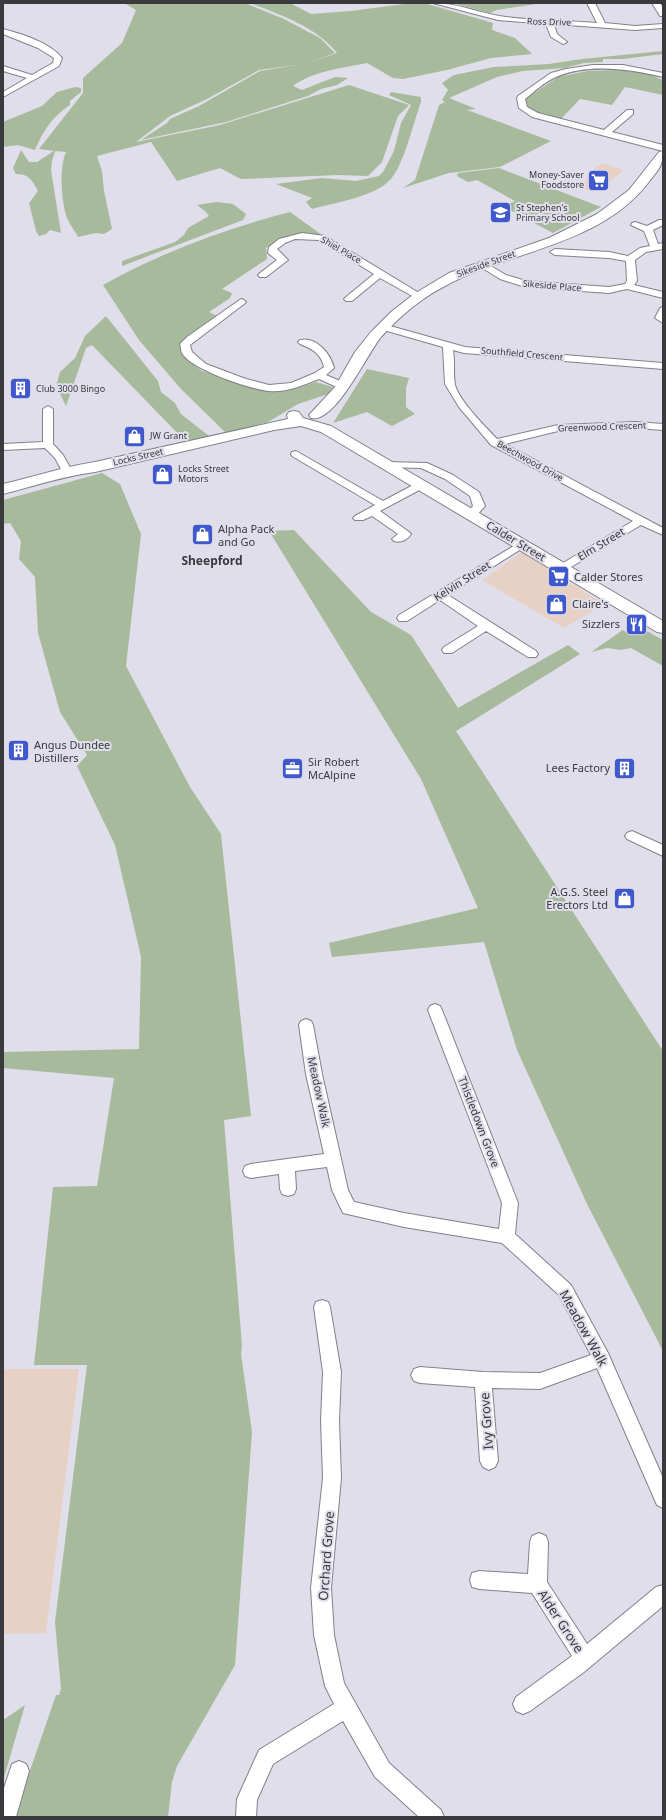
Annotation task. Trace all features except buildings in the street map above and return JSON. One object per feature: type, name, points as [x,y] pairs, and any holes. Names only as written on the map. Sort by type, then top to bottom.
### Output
[{"type":"street","name":"Ross Drive","points":[[438,3],[498,18],[635,28],[663,26]]},
{"type":"street","points":[[591,3],[602,25]]},
{"type":"street","points":[[656,3],[663,14]]},
{"type":"street","points":[[549,22],[554,35],[563,42]]},
{"type":"street","points":[[3,31],[20,37],[56,56],[58,61],[56,64],[3,95]]},
{"type":"street","points":[[3,68],[32,77]]},
{"type":"street","points":[[663,75],[636,69],[584,69],[553,75],[520,98],[523,108],[535,116],[663,148]]},
{"type":"street","points":[[606,133],[630,112]]},
{"type":"street","name":"Sikeside Street","points":[[310,419],[343,386],[369,342],[383,327],[419,296],[441,282],[481,264],[542,245],[577,230],[598,218],[617,206],[634,192],[663,155]]},
{"type":"street","points":[[648,229],[662,222]]},
{"type":"street","points":[[555,252],[581,249],[630,259],[643,250],[659,246],[648,229],[635,225]]},
{"type":"street","name":"Shiel Place","points":[[263,275],[283,260],[273,253],[272,249],[275,246],[285,240],[304,236],[322,238],[419,296]]},
{"type":"street","points":[[630,259],[632,281],[628,286],[663,295]]},
{"type":"street","name":"Sikeside Place","points":[[481,264],[503,277],[525,284],[609,290],[628,286]]},
{"type":"street","points":[[349,298],[380,273]]},
{"type":"street","points":[[241,302],[185,344],[187,353],[202,366],[242,381],[269,388],[293,386],[319,375],[329,368],[327,357],[315,347],[302,342]]},
{"type":"street","points":[[663,310],[660,318],[663,320]]},
{"type":"street","name":"Southfield Crescent","points":[[383,327],[464,350],[663,366]]},
{"type":"street","name":"Beechwood Drive","points":[[448,346],[451,363],[450,385],[477,425],[495,443],[663,532]]},
{"type":"street","points":[[319,375],[343,386]]},
{"type":"street","points":[[48,409],[48,445],[60,457],[67,471]]},
{"type":"street","name":"Locks Street","points":[[3,489],[52,477],[67,471],[102,465],[310,419]]},
{"type":"street","name":"Calder Street","points":[[310,419],[663,628]]},
{"type":"street","name":"Greenwood Crescent","points":[[495,443],[558,428],[636,425],[663,426]]},
{"type":"street","points":[[3,447],[48,445]]},
{"type":"street","points":[[296,454],[383,505]]},
{"type":"street","points":[[300,468],[311,463]]},
{"type":"street","points":[[386,465],[423,465],[449,477],[474,494],[479,506],[472,514]]},
{"type":"street","points":[[359,518],[421,485]]},
{"type":"street","points":[[372,511],[405,534],[398,539]]},
{"type":"street","name":"Elm Street","points":[[562,568],[640,521]]},
{"type":"street","name":"Kelvin Street","points":[[403,618],[522,544]]},
{"type":"street","points":[[440,595],[486,626],[532,654]]},
{"type":"street","points":[[448,650],[486,626]]},
{"type":"street","points":[[632,836],[663,851]]},
{"type":"street","name":"Thistledown Grove","points":[[435,1010],[474,1107],[510,1203],[506,1238]]},
{"type":"street","name":"Meadow Walk","points":[[306,1026],[314,1074],[340,1190],[349,1208],[404,1220],[506,1238],[565,1290],[602,1359],[663,1499]]},
{"type":"street","points":[[250,1171],[334,1159]]},
{"type":"street","points":[[287,1166],[288,1189]]},
{"type":"street","name":"Orchard Grove","points":[[322,1307],[332,1372],[330,1421],[332,1478],[321,1588],[324,1635],[336,1686],[346,1707],[382,1770],[434,1817]]},
{"type":"street","name":"Ivy Grove","points":[[420,1375],[484,1380],[540,1380],[602,1359]]},
{"type":"street","name":"Ivy Grove","points":[[484,1380],[489,1461]]},
{"type":"street","name":"Alder Grove","points":[[539,1542],[537,1584],[585,1658]]},
{"type":"street","name":"Alder Grove","points":[[479,1580],[537,1584]]},
{"type":"street","name":"Alder Grove","points":[[523,1704],[585,1658],[663,1594]]},
{"type":"street","points":[[246,1817],[246,1799],[266,1757],[346,1707]]},
{"type":"street","points":[[6,1817],[19,1771]]},
{"type":"shaded area","points":[[602,163],[624,170],[600,190],[588,191],[583,187],[588,174]]},
{"type":"shaded area","points":[[522,552],[604,604],[564,628],[482,580]]},
{"type":"shaded area","points":[[3,1369],[79,1369],[46,1633],[3,1634]]},
{"type":"green space","points":[[124,3],[245,3],[284,19],[320,38],[335,53],[305,64],[337,53],[329,44],[309,29],[285,17],[250,3],[290,3],[311,14],[424,3],[493,23],[492,30],[515,38],[532,54],[491,58],[447,70],[403,79],[393,78],[367,63],[319,73],[293,86],[302,90],[335,77],[348,78],[337,85],[321,89],[308,96],[226,122],[141,140],[167,123],[170,119],[199,106],[260,71],[302,64],[259,70],[207,99],[170,116],[136,142],[220,125],[349,85],[409,105],[398,116],[382,162],[368,176],[338,175],[241,179],[220,168],[177,181],[151,142],[97,156],[102,171],[104,191],[112,229],[104,234],[96,233],[78,237],[67,218],[63,203],[62,166],[66,152],[55,151],[51,170],[61,233],[50,230],[46,234],[39,236],[36,231],[29,203],[38,191],[30,178],[24,175],[16,174],[13,168],[21,150],[29,162],[37,162],[54,151],[39,149],[83,93],[83,78],[122,43],[136,10]]},
{"type":"green space","points":[[452,3],[543,3],[497,10],[490,13]]},
{"type":"green space","points":[[663,51],[663,54],[623,59],[603,59],[603,62],[584,63],[565,68],[523,71],[497,77],[449,98],[476,109],[467,110],[551,141],[500,167],[449,173],[403,188],[415,180],[439,105],[445,102],[442,100],[448,90],[442,83],[454,75],[494,67],[549,64],[582,59]]},
{"type":"green space","points":[[619,70],[648,74],[663,80],[663,95],[625,87],[612,105],[580,99],[561,119],[537,114],[528,108],[525,99],[558,77],[587,71]]},
{"type":"green space","points":[[75,87],[81,88],[81,92],[70,101],[70,105],[63,110],[49,125],[35,150],[18,145],[3,147],[3,122],[42,106],[57,92]]},
{"type":"green space","points":[[391,92],[421,97],[421,102],[408,142],[396,172],[384,185],[365,195],[312,209],[306,202],[312,198],[276,184],[322,178],[356,181],[379,176],[383,172],[394,151],[401,123],[411,105],[389,95]]},
{"type":"green space","points":[[499,168],[601,207],[553,233],[508,209],[509,204],[515,201],[477,180],[468,182],[457,176],[458,173]]},
{"type":"green space","points":[[216,202],[233,204],[246,214],[243,220],[122,266],[122,261],[175,242],[184,235],[188,228],[209,216],[197,205]]},
{"type":"green space","points":[[290,212],[322,235],[287,237],[266,248],[267,259],[222,289],[232,293],[230,298],[209,312],[217,316],[181,346],[187,360],[202,371],[263,389],[293,389],[316,382],[333,387],[328,394],[298,404],[268,422],[227,434],[181,389],[139,340],[103,285],[147,262],[194,242],[266,218]]},
{"type":"green space","points":[[106,316],[158,381],[161,392],[175,403],[181,414],[209,436],[185,441],[92,345],[86,348],[66,406],[56,386],[60,372],[75,358],[85,336]]},
{"type":"green space","points":[[367,369],[409,378],[406,388],[406,407],[415,414],[392,426],[367,412],[333,423]]},
{"type":"green space","points":[[102,473],[120,484],[141,534],[126,666],[190,787],[221,834],[251,1116],[224,1120],[242,1346],[241,1354],[252,1432],[235,1665],[177,1766],[172,1782],[168,1817],[14,1817],[56,1695],[59,1695],[61,1689],[55,1622],[87,1365],[34,1365],[53,1187],[97,1186],[114,1078],[3,1068],[3,1052],[139,1049],[141,957],[115,845],[77,766],[87,755],[60,712],[38,633],[35,577],[19,559],[21,541],[10,523],[3,524],[3,500]]},
{"type":"green space","points":[[294,530],[371,612],[411,635],[458,708],[568,645],[580,654],[456,731],[663,1051],[663,1351],[587,1204],[517,1050],[484,942],[332,957],[329,943],[478,908],[421,779],[269,531]]},
{"type":"green space","points":[[623,630],[631,635],[645,630],[663,640],[663,666],[631,648],[621,650],[607,648],[591,652]]},
{"type":"green space","points":[[25,1705],[3,1781],[3,1720]]},
{"type":"place","name":"Money-Saver Foodstore","points":[[599,180]]},
{"type":"place","name":"St Stephen's Primary School","points":[[501,213]]},
{"type":"place","name":"Club 3000 Bingo","points":[[20,389]]},
{"type":"place","name":"JW Grant","points":[[134,436]]},
{"type":"place","name":"Locks Street Motors","points":[[162,474]]},
{"type":"place","name":"Alpha Pack and Go","points":[[203,535]]},
{"type":"place","name":"Calder Stores","points":[[558,577]]},
{"type":"place","name":"Claire's","points":[[557,604]]},
{"type":"place","name":"Sizzlers","points":[[636,624]]},
{"type":"place","name":"Angus Dundee Distillers","points":[[19,751]]},
{"type":"place","name":"Sir Robert McAlpine","points":[[292,768]]},
{"type":"place","name":"Lees Factory","points":[[625,768]]},
{"type":"place","name":"A.G.S. Steel Erectors Ltd","points":[[624,898]]},
{"type":"district","name":"Sheepford","points":[[212,561]]}]
